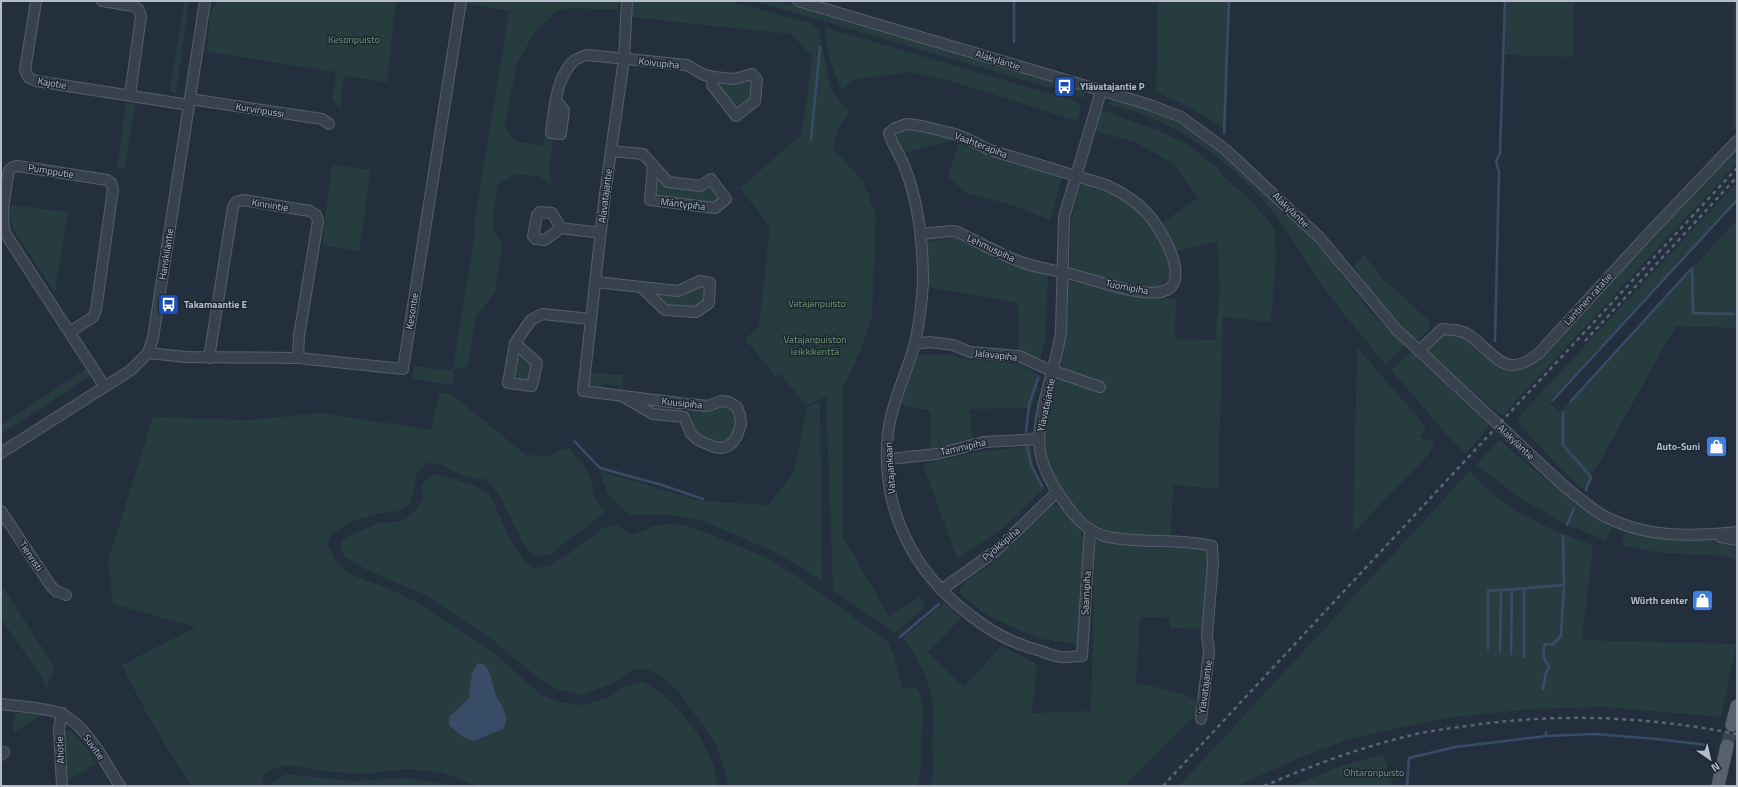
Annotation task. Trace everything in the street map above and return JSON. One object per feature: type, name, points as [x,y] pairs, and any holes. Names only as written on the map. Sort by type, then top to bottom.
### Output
[{"type":"main road","points":[[1732,725],[1737,706]]},
{"type":"main road","points":[[1718,786],[1727,746]]},
{"type":"street","name":"Kajotie","points":[[36,1],[25,70],[29,78],[36,81],[190,102]]},
{"type":"street","points":[[102,1],[133,6],[138,10],[141,16],[130,95]]},
{"type":"street","name":"Hanskilantie","points":[[1,453],[105,387],[138,364],[148,353],[153,338],[205,1]]},
{"type":"street","name":"Kesontie","points":[[148,353],[163,356],[209,358],[298,358],[403,369],[461,1]]},
{"type":"street","name":"Alavatajantie","points":[[583,391],[611,151],[624,59],[627,1]]},
{"type":"street","name":"Alakyläntie","points":[[798,1],[1170,112],[1193,124],[1225,149],[1319,237],[1383,316],[1419,351],[1565,486],[1599,513],[1623,524],[1644,531],[1671,534],[1707,535],[1737,532]]},
{"type":"street","name":"Koivupiha","points":[[556,101],[559,87],[569,67],[576,60],[587,55],[688,65],[704,75],[714,77],[734,78],[752,74],[758,80],[755,101],[736,116],[712,85],[714,77]]},
{"type":"street","name":"Ylävatajantie","points":[[1101,91],[1075,175],[1064,217],[1061,332],[1041,425],[1040,439],[1043,463],[1057,492],[1069,509],[1090,530],[1099,534],[1122,539],[1199,543],[1212,546],[1207,635],[1209,652],[1201,719]]},
{"type":"street","name":"Kurvinpussi","points":[[190,102],[322,120],[329,124]]},
{"type":"street","name":"Vaahterapiha","points":[[889,133],[906,124],[917,125],[951,133],[966,138],[990,150],[1075,175]]},
{"type":"street","name":"Vatajankaari","points":[[889,133],[910,183],[920,234],[922,292],[915,344],[892,413],[888,431],[888,459],[892,497],[903,535],[921,567],[941,590],[976,620],[997,635],[1014,643],[1060,657],[1082,656]]},
{"type":"street","name":"Läntinen ratatie","points":[[1419,351],[1442,329],[1460,330],[1469,335],[1489,354],[1499,361],[1508,364],[1519,364],[1530,360],[1539,353],[1651,231],[1737,141]]},
{"type":"street","name":"Mäntypiha","points":[[611,151],[643,154],[653,165],[668,182],[700,186],[711,179],[726,199],[715,208],[650,200],[653,165]]},
{"type":"street","name":"Pumpputie","points":[[70,332],[93,317],[96,310],[113,189],[111,183],[107,180],[18,166],[13,167],[9,170],[2,217],[4,233],[105,387]]},
{"type":"street","name":"Tuomipiha","points":[[1062,272],[1116,286],[1152,292],[1160,292],[1171,287],[1176,275],[1170,252],[1163,235],[1146,212],[1132,200],[1115,189],[1075,175]]},
{"type":"street","name":"Kinnintie","points":[[209,358],[233,207],[236,202],[242,200],[310,211],[316,215],[318,221],[299,336],[298,358]]},
{"type":"street","points":[[561,228],[601,233]]},
{"type":"street","name":"Lehmuspiha","points":[[920,234],[952,231],[958,232],[1021,262],[1062,272]]},
{"type":"street","points":[[596,282],[678,291],[700,281],[710,284],[709,303],[696,312],[665,310],[641,287]]},
{"type":"street","points":[[515,343],[531,320],[542,314],[591,319]]},
{"type":"street","name":"Jalavapiha","points":[[915,344],[930,342],[953,345],[970,352],[1019,356],[1053,371],[1100,387]]},
{"type":"street","name":"Kuusipiha","points":[[583,391],[708,406],[722,401],[729,402],[737,407],[741,424],[737,436],[733,442],[728,446],[718,447],[698,440],[692,434],[684,417],[653,414],[622,396]]},
{"type":"street","points":[[684,417],[687,404]]},
{"type":"street","name":"Tammipiha","points":[[888,459],[937,454],[984,442],[1040,439]]},
{"type":"street","name":"Pyökkipiha","points":[[941,590],[997,550],[1057,492]]},
{"type":"street","name":"Tienristi","points":[[1,511],[53,589],[66,595]]},
{"type":"street","name":"Saarnipiha","points":[[1082,656],[1090,530]]},
{"type":"street","name":"Alakyläntie","points":[[1707,535],[1737,540]]},
{"type":"street","points":[[1,704],[62,713]]},
{"type":"street","name":"Ahotie","points":[[62,713],[59,728],[62,786]]},
{"type":"street","name":"Suvitie","points":[[62,713],[76,724],[92,742],[120,786]]},
{"type":"green space","points":[[184,1],[189,1],[176,93],[170,91]]},
{"type":"green space","name":"Kesonpuisto","points":[[217,1],[396,1],[387,82],[344,76],[340,109],[332,99],[336,72],[207,52],[210,14]]},
{"type":"green space","points":[[468,1],[618,1],[619,10],[572,8],[558,10],[534,33],[516,66],[505,126],[515,141],[543,146],[545,135],[553,137],[549,170],[552,185],[537,176],[516,174],[497,185],[492,227],[502,244],[495,291],[475,319],[468,366],[453,370],[475,232],[474,223],[509,11],[467,4]]},
{"type":"green space","name":"Vatajanpuisto","points":[[633,1],[728,1],[811,23],[819,31],[830,85],[839,102],[850,112],[838,129],[833,148],[864,183],[876,216],[872,315],[860,351],[843,388],[842,535],[889,616],[920,597],[925,606],[895,633],[833,590],[826,397],[806,406],[781,374],[776,377],[745,339],[759,327],[770,227],[740,188],[801,135],[808,95],[812,56],[791,34],[631,17]]},
{"type":"green space","points":[[754,1],[776,1],[1077,88],[1083,91],[1086,98]]},
{"type":"green space","points":[[1158,1],[1229,1],[1226,129],[1183,104],[1156,92]]},
{"type":"green space","points":[[1506,1],[1574,1],[1573,57],[1505,55]]},
{"type":"green space","points":[[1734,1],[1737,1],[1737,126],[1733,130]]},
{"type":"green space","points":[[826,28],[1075,101],[1080,104],[1080,111],[1077,121],[948,80],[907,72],[853,80],[842,90],[832,68],[826,44]]},
{"type":"green space","points":[[749,79],[753,82],[752,97],[738,109],[735,108],[718,85],[720,82]]},
{"type":"green space","points":[[1115,99],[1143,107],[1168,118],[1195,133],[1219,152],[1306,232],[1324,252],[1369,310],[1405,345],[1386,365],[1323,287],[1287,232],[1269,208],[1239,176],[1205,148],[1187,136],[1144,115],[1106,103]]},
{"type":"green space","points":[[126,103],[135,104],[125,169],[117,168]]},
{"type":"green space","points":[[1102,110],[1159,131],[1187,144],[1219,169],[1223,176],[1251,201],[1275,230],[1276,259],[1271,322],[1223,317],[1218,489],[1173,485],[1171,537],[1122,533],[1107,530],[1096,525],[1074,506],[1064,493],[1049,465],[1045,452],[1044,439],[1049,409],[1057,379],[1061,378],[1064,370],[1062,362],[1067,333],[1068,283],[1070,281],[1134,295],[1176,299],[1175,339],[1215,340],[1220,288],[1217,241],[1177,251],[1162,223],[1198,198],[1173,163],[1134,142],[1095,131]]},
{"type":"green space","points":[[909,130],[953,140],[904,153],[897,136],[901,131]]},
{"type":"green space","points":[[959,143],[1062,177],[1050,220],[1015,206],[967,193],[948,177]]},
{"type":"green space","points":[[1737,147],[1737,163],[1502,416],[1429,354],[1429,349],[1434,340],[1444,336],[1455,335],[1465,339],[1491,363],[1500,368],[1517,370],[1529,368]]},
{"type":"green space","points":[[332,165],[371,170],[359,251],[322,245]]},
{"type":"green space","points":[[659,179],[710,184],[719,196],[715,202],[711,203],[654,197],[656,180]]},
{"type":"green space","points":[[1737,182],[1737,199],[1549,402],[1560,412],[1737,220],[1737,328],[1676,326],[1591,477],[1586,490],[1575,483],[1521,426],[1517,419]]},
{"type":"green space","points":[[1084,184],[1108,192],[1122,199],[1131,205],[1148,221],[1160,241],[1168,263],[1170,274],[1164,283],[1154,287],[1136,286],[1103,278],[1070,267],[1071,221],[1080,186]]},
{"type":"green space","points":[[11,205],[68,212],[55,293],[15,232],[9,217]]},
{"type":"green space","points":[[956,238],[961,239],[1017,267],[1046,275],[1048,277],[1045,340],[1040,359],[1019,351],[1018,303],[927,287],[926,245],[929,241]]},
{"type":"green space","points":[[1364,255],[1382,278],[1426,318],[1430,324],[1429,330],[1421,338],[1416,339],[1412,336],[1376,298],[1354,267]]},
{"type":"green space","points":[[702,286],[705,288],[705,300],[703,304],[695,308],[684,309],[670,306],[658,297],[663,293]]},
{"type":"green space","points":[[1357,347],[1426,427],[1420,436],[1426,441],[1432,438],[1434,444],[1428,455],[1353,533]]},
{"type":"green space","points":[[1411,352],[1490,426],[1466,453],[1454,443],[1391,370]]},
{"type":"green space","points":[[951,355],[968,360],[1000,361],[1025,367],[1041,376],[1031,408],[969,409],[973,439],[930,449],[931,411],[898,404],[915,356]]},
{"type":"green space","points":[[516,356],[527,359],[533,365],[528,380],[525,382],[519,380],[515,375]]},
{"type":"green space","points":[[413,366],[454,371],[452,385],[412,379]]},
{"type":"green space","points":[[86,369],[91,375],[1,434],[1,425]]},
{"type":"green space","points":[[591,373],[624,375],[622,392],[618,392],[619,385],[601,384],[600,390],[592,388],[589,382]]},
{"type":"green space","points":[[439,393],[450,393],[526,455],[550,456],[563,449],[569,448],[586,468],[591,479],[595,498],[606,512],[550,554],[537,557],[526,548],[498,492],[487,480],[464,476],[440,464],[426,463],[416,474],[411,502],[399,511],[377,514],[354,521],[332,533],[328,545],[335,560],[350,574],[396,592],[418,603],[493,652],[540,694],[559,702],[583,705],[607,698],[625,687],[642,681],[664,696],[694,728],[702,740],[715,770],[717,786],[478,786],[440,772],[405,769],[363,774],[322,771],[287,765],[271,769],[263,776],[264,786],[192,786],[151,722],[122,665],[196,627],[113,604],[108,561],[153,417],[248,420],[320,413],[432,430]]},
{"type":"green space","points":[[820,402],[822,581],[775,552],[698,519],[667,515],[629,515],[613,500],[607,491],[600,471],[701,501],[769,505],[794,472],[807,407]]},
{"type":"green space","points":[[647,403],[682,407],[681,413],[655,411],[647,406]]},
{"type":"green space","points":[[727,406],[735,413],[737,421],[732,440],[719,445],[696,434],[691,423],[692,410]]},
{"type":"green space","points":[[1499,440],[1572,501],[1613,526],[1606,541],[1564,523],[1520,498],[1476,465]]},
{"type":"green space","points":[[1031,446],[1035,468],[1045,488],[1000,531],[957,559],[923,464],[978,452]]},
{"type":"green space","points":[[1470,471],[1492,493],[1515,510],[1553,530],[1593,545],[1582,640],[1736,644],[1721,717],[1606,707],[1530,709],[1453,717],[1347,740],[1306,755],[1237,786],[1179,786]]},
{"type":"green space","points":[[435,474],[472,485],[489,494],[516,548],[526,562],[533,568],[549,566],[566,556],[603,528],[617,525],[633,535],[654,526],[673,523],[697,529],[765,557],[795,575],[887,641],[894,655],[902,688],[915,687],[921,696],[924,711],[921,741],[922,764],[918,782],[914,786],[727,786],[726,772],[716,744],[678,691],[659,675],[647,669],[633,669],[612,684],[582,695],[559,690],[543,681],[494,641],[425,595],[365,569],[344,556],[340,548],[341,541],[379,523],[403,521],[415,511],[423,499],[421,484]]},
{"type":"green space","points":[[1058,505],[1080,529],[1084,543],[1079,643],[1077,644],[1041,639],[988,616],[960,594],[960,588],[965,581],[992,564],[1048,510],[1053,506]]},
{"type":"green space","points":[[1629,532],[1656,537],[1737,544],[1737,561],[1720,556],[1674,554],[1622,545],[1624,535]]},
{"type":"green space","points":[[1100,538],[1148,547],[1203,548],[1208,557],[1202,629],[1170,628],[1169,618],[1140,617],[1136,684],[1168,690],[1198,701],[1198,713],[1125,786],[930,786],[933,771],[933,702],[924,673],[903,638],[944,603],[961,618],[928,652],[964,687],[1001,646],[1037,664],[1032,713],[1091,711],[1095,542]]},
{"type":"green space","points":[[1,585],[55,667],[46,690],[43,680],[1,618]]},
{"type":"green space","points":[[14,713],[43,714],[14,732]]},
{"type":"green space","points":[[66,730],[70,730],[89,751],[96,764],[69,780],[64,733]]},
{"type":"green space","name":"Ohtaronpuisto","points":[[1383,754],[1393,786],[1292,786],[1342,766]]},
{"type":"green space","points":[[286,774],[352,781],[407,778],[456,786],[272,786],[271,783]]},
{"type":"water","points":[[478,663],[485,665],[490,673],[496,696],[507,719],[503,729],[474,741],[463,737],[449,725],[449,717],[469,698],[472,673]]},
{"type":"waterway","points":[[1014,1],[1014,42]]},
{"type":"waterway","points":[[1224,133],[1229,1]]},
{"type":"waterway","points":[[1495,341],[1499,172],[1496,162],[1500,153],[1505,1]]},
{"type":"waterway","points":[[811,140],[820,47]]},
{"type":"waterway","points":[[1552,401],[1737,200]]},
{"type":"waterway","points":[[1571,401],[1692,268],[1693,313],[1734,314]]},
{"type":"waterway","points":[[1026,432],[1029,405],[1038,378]]},
{"type":"waterway","points":[[1563,412],[1563,445],[1591,477],[1586,490]]},
{"type":"waterway","points":[[574,441],[600,468],[662,485],[703,499]]},
{"type":"waterway","points":[[1027,446],[1031,465],[1042,486]]},
{"type":"waterway","points":[[1567,525],[1574,508]]},
{"type":"waterway","points":[[1543,689],[1546,673],[1549,667],[1544,656],[1545,644],[1552,645],[1561,636],[1564,585],[1563,536]]},
{"type":"waterway","points":[[1488,649],[1488,591],[1564,585]]},
{"type":"waterway","points":[[1524,588],[1524,657]]},
{"type":"waterway","points":[[1511,654],[1512,589]]},
{"type":"waterway","points":[[1500,652],[1501,591]]},
{"type":"waterway","points":[[900,637],[939,604]]},
{"type":"waterway","points":[[1546,732],[1546,736],[1594,734],[1707,745]]},
{"type":"waterway","points":[[1407,786],[1409,758],[1455,747],[1546,736]]},
{"type":"tunnel","points":[[1727,746],[1732,725]]},
{"type":"railway","points":[[1163,786],[1737,168]]},
{"type":"railway","points":[[1585,341],[1737,177]]},
{"type":"railway","points":[[1264,786],[1302,770],[1381,743],[1421,733],[1481,724],[1546,719],[1609,718],[1641,720],[1705,728],[1737,734]]},
{"type":"place","name":"Ylävatajantie P","points":[[1064,86]]},
{"type":"place","name":"Takamaantie E","points":[[168,304]]},
{"type":"place","name":"Auto-Suni","points":[[1716,446]]},
{"type":"place","name":"Würth center","points":[[1703,600]]},
{"type":"park label","name":"Vatajanpuiston leikkikenttä","points":[[815,344]]}]
